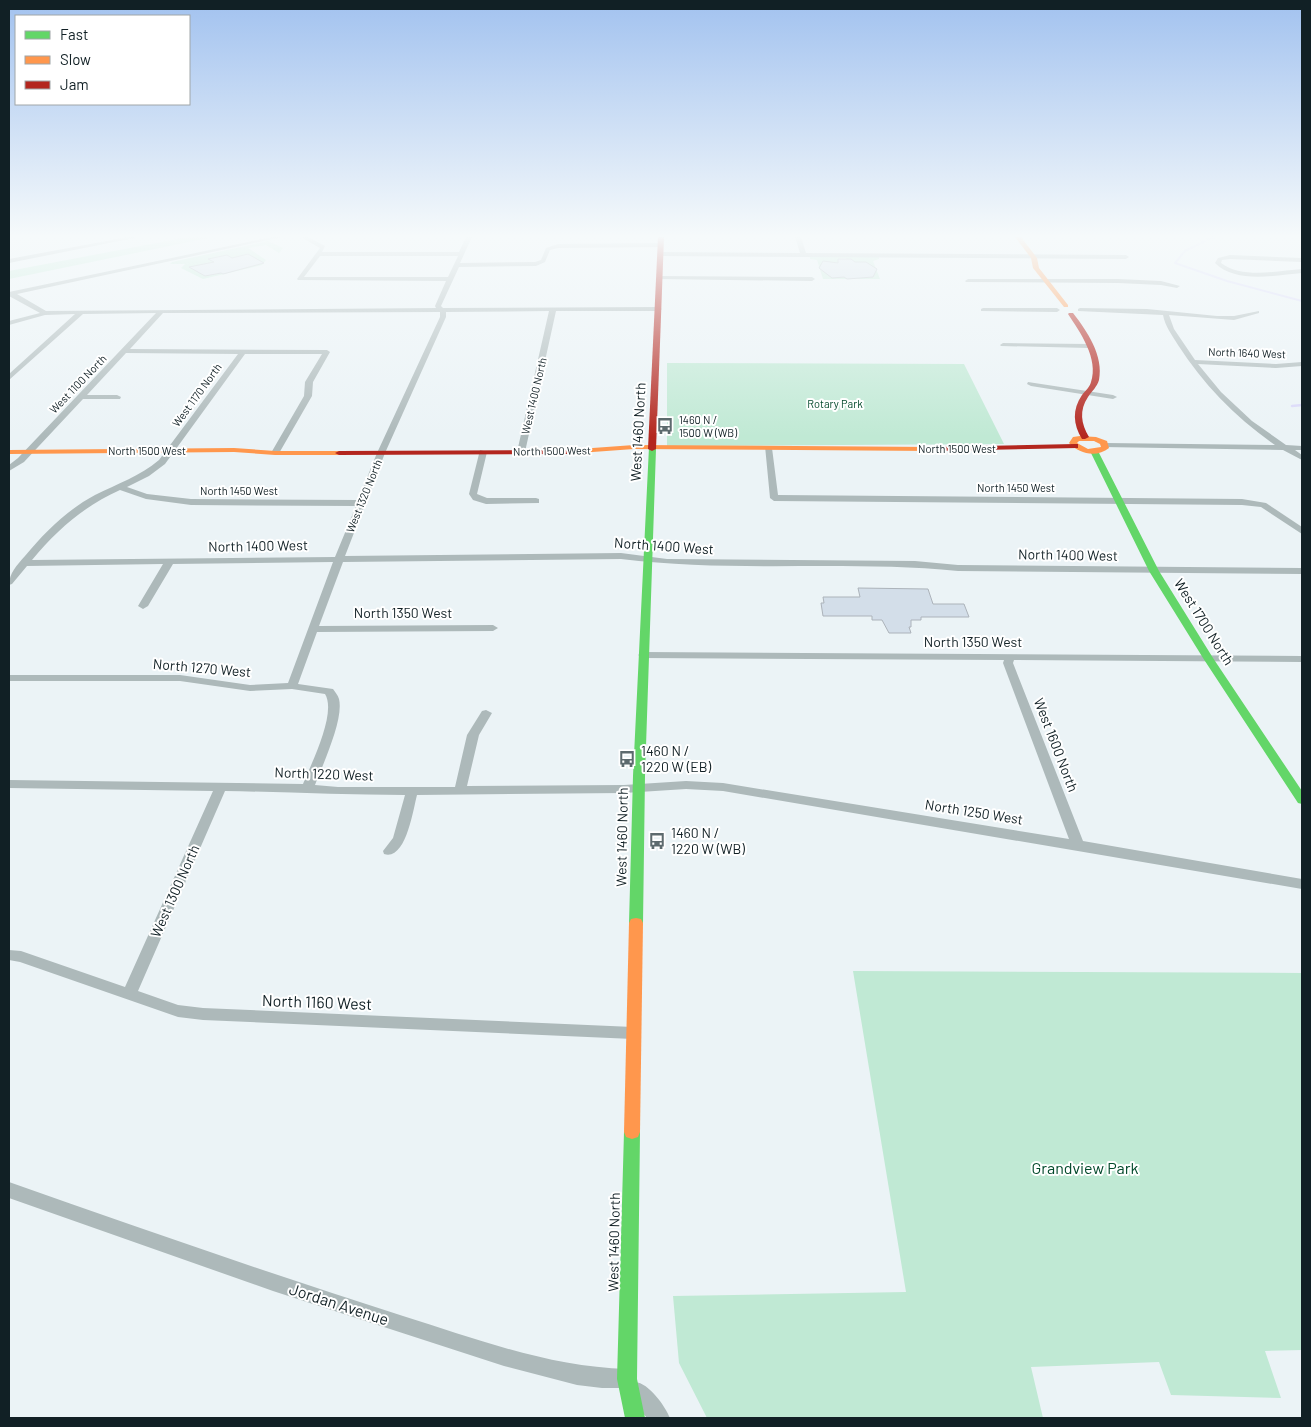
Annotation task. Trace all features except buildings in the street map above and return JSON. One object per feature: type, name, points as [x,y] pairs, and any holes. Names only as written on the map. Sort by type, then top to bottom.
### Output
[{"type":"street","points":[[28,304],[45,313]]},
{"type":"street","name":"West 1320 North","points":[[292,686],[381,453],[443,317],[438,306],[439,304]]},
{"type":"street","name":"West 1460 North","points":[[635,1418],[627,1379],[633,1033],[643,655],[658,304]]},
{"type":"street","points":[[1063,304],[1082,329],[1094,359],[1095,383],[1078,407],[1077,426],[1085,437]]},
{"type":"street","name":"West 1400 North","points":[[521,452],[553,310]]},
{"type":"street","points":[[9,323],[45,313],[81,312],[658,310]]},
{"type":"street","points":[[983,310],[1166,312],[1217,318],[1234,318],[1257,312]]},
{"type":"street","points":[[9,378],[81,312]]},
{"type":"street","name":"West 1100 North","points":[[9,469],[82,397],[161,312]]},
{"type":"street","points":[[1166,312],[1167,325],[1192,362],[1233,411],[1302,458]]},
{"type":"street","points":[[1003,345],[1089,346]]},
{"type":"street","points":[[125,352],[327,352],[309,382],[308,396],[275,453]]},
{"type":"street","name":"West 1170 North","points":[[9,582],[53,529],[68,515],[94,499],[156,468],[243,352]]},
{"type":"street","name":"North 1640 West","points":[[1192,362],[1276,366],[1302,364]]},
{"type":"street","points":[[1031,384],[1113,397]]},
{"type":"street","points":[[82,397],[117,397]]},
{"type":"street","points":[[1075,446],[1076,439],[1085,437],[1096,439],[1106,445],[1302,448]]},
{"type":"street","points":[[1094,451],[1103,449],[1106,445]]},
{"type":"street","name":"North 1500 West","points":[[9,452],[234,450],[275,453],[579,452],[618,447],[1010,449],[1075,446],[1094,451]]},
{"type":"street","name":"North 1450 West","points":[[768,448],[774,498],[1117,500],[1257,504],[1263,505],[1302,531]]},
{"type":"street","name":"West 1700 North","points":[[1094,451],[1117,500],[1154,570],[1208,658],[1302,800]]},
{"type":"street","points":[[483,452],[474,494],[476,498],[486,501],[536,501]]},
{"type":"street","name":"North 1450 West","points":[[120,487],[152,497],[191,502],[361,503]]},
{"type":"street","name":"North 1400 West","points":[[24,563],[621,556],[667,562],[915,564],[958,568],[1302,571]]},
{"type":"street","points":[[143,606],[170,561]]},
{"type":"street","name":"North 1350 West","points":[[314,629],[493,628]]},
{"type":"street","name":"North 1350 West","points":[[643,655],[1302,659]]},
{"type":"street","name":"West 1600 North","points":[[1010,657],[1008,663],[1078,845]]},
{"type":"street","name":"North 1270 West","points":[[9,678],[180,678],[250,688],[292,686],[322,689],[332,693],[334,698],[334,717],[308,788]]},
{"type":"street","points":[[460,791],[473,735],[486,713]]},
{"type":"street","name":"North 1220 West","points":[[9,784],[412,791],[639,788]]},
{"type":"street","name":"North 1250 West","points":[[639,788],[686,785],[723,787],[1302,884]]},
{"type":"street","name":"West 1300 North","points":[[129,994],[220,788]]},
{"type":"street","points":[[388,851],[399,840],[412,791]]},
{"type":"street","name":"North 1160 West","points":[[9,955],[21,957],[178,1011],[203,1014],[633,1033]]},
{"type":"street","name":"Jordan Avenue","points":[[9,1190],[320,1299],[560,1373],[603,1379],[627,1379]]},
{"type":"street","points":[[627,1379],[660,1418]]},
{"type":"green space","name":"Rotary Park","points":[[667,363],[964,364],[1004,444],[667,446]]},
{"type":"green space","name":"Grandview Park","points":[[853,971],[1302,973],[1302,1350],[1265,1351],[1281,1398],[1171,1395],[1159,1362],[1031,1367],[1043,1418],[707,1418],[679,1363],[673,1296],[906,1292]]},
{"type":"waterway","points":[[1292,406],[1302,405]]},
{"type":"traffic: fast","points":[[636,923],[639,776],[652,449]]},
{"type":"traffic: fast","points":[[1094,451],[1154,571],[1208,658],[1302,800]]},
{"type":"traffic: fast","points":[[632,1132],[627,1379],[635,1418]]},
{"type":"traffic: slow","points":[[1080,438],[1096,439],[1104,443],[1105,448],[1096,451],[1084,450],[1073,443],[1076,439],[1080,438]]},
{"type":"traffic: slow","points":[[565,452],[634,447],[932,449]]},
{"type":"traffic: slow","points":[[9,452],[234,450],[275,453],[339,453]]},
{"type":"traffic: slow","points":[[632,1132],[636,923]]},
{"type":"traffic: jam","points":[[652,449],[658,304]]},
{"type":"traffic: jam","points":[[1071,314],[1086,337],[1096,364],[1095,383],[1081,402],[1078,414],[1079,425],[1085,437]]},
{"type":"traffic: jam","points":[[932,449],[1075,446]]},
{"type":"traffic: jam","points":[[339,453],[565,452]]},
{"type":"place","name":"1460 N / 1500 W (WB)","points":[[665,426]]},
{"type":"place","name":"1460 N / 1220 W (EB)","points":[[627,759]]},
{"type":"place","name":"1460 N / 1220 W (WB)","points":[[657,841]]}]
